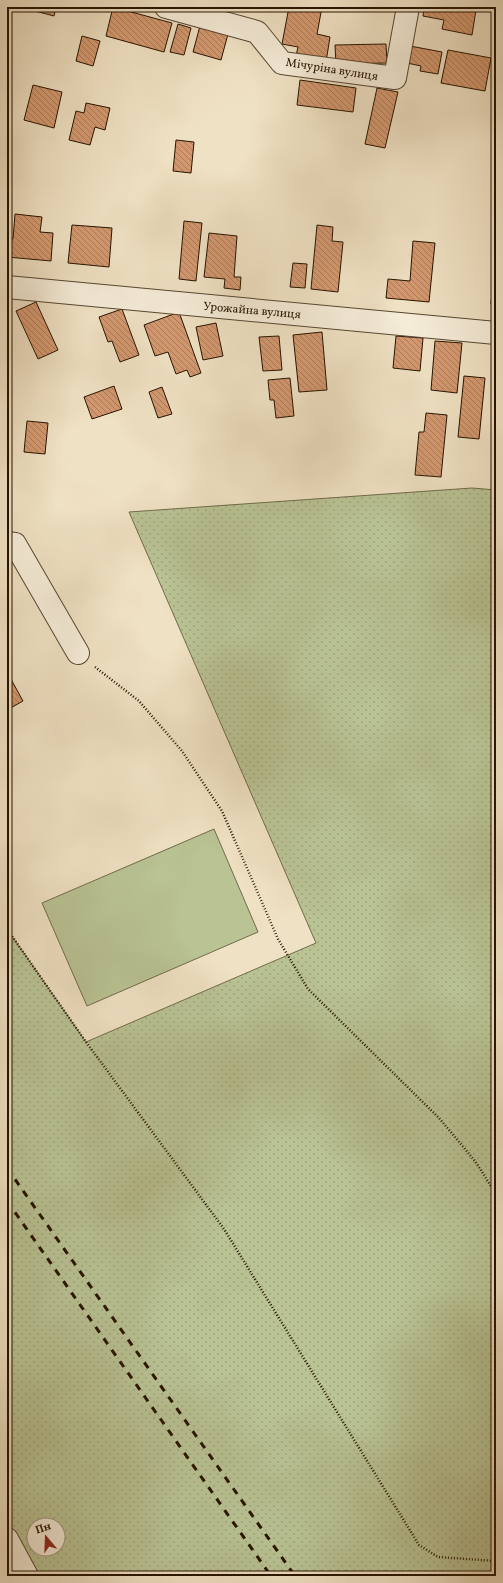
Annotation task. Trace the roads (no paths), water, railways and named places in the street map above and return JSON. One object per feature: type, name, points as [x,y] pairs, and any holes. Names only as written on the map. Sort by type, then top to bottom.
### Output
[{"type":"street","name":"Мічуріна вулиця","points":[[166,7],[257,32],[282,63],[395,78],[408,7]]},
{"type":"street","name":"Урожайна вулиця","points":[[7,287],[496,333]]},
{"type":"street","points":[[7,543],[15,544],[78,654]]},
{"type":"street","points":[[7,1539],[27,1576]]},
{"type":"railway","points":[[7,1168],[295,1576]]},
{"type":"railway","points":[[7,1201],[271,1576]]}]
